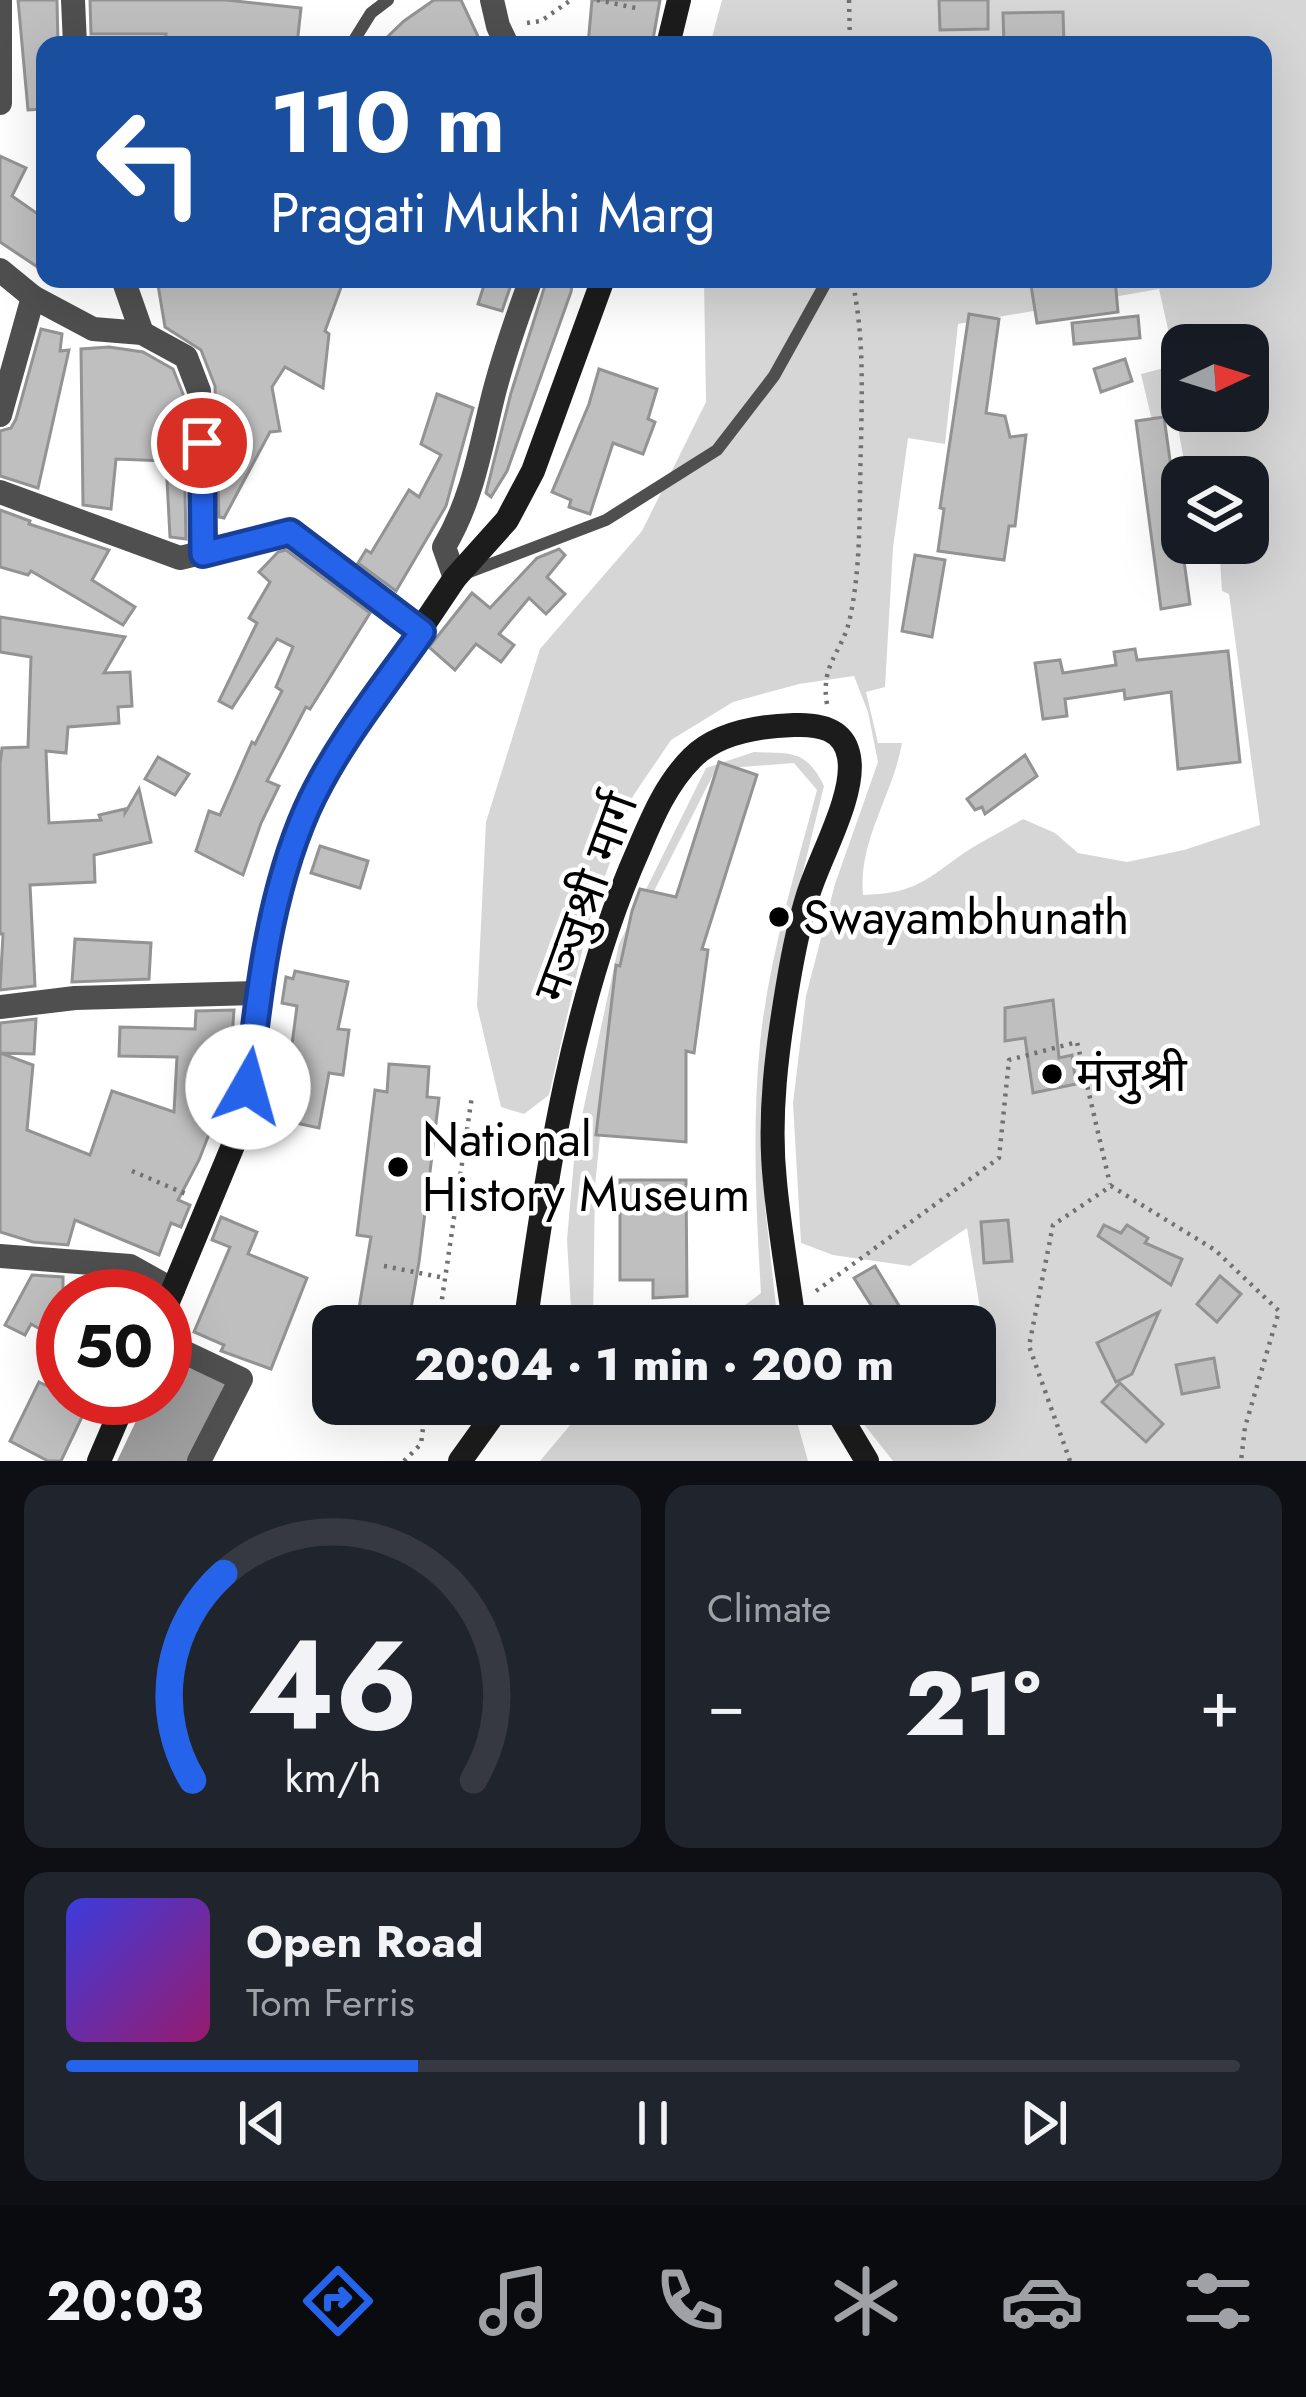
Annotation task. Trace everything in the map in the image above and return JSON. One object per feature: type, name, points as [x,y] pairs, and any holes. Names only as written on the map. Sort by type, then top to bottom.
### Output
[{"type":"street","points":[[0,0],[0,104]]},
{"type":"street","points":[[73,0],[75,36]]},
{"type":"street","points":[[493,0],[503,36]]},
{"type":"street","points":[[670,36],[679,0]]},
{"type":"street","points":[[0,270],[33,297],[93,329],[142,333],[186,357],[199,391],[203,554]]},
{"type":"street","points":[[126,288],[142,333]]},
{"type":"street","points":[[455,578],[444,547],[465,512],[491,406],[528,288]]},
{"type":"street","points":[[181,1269],[237,1136],[259,992],[283,880],[307,810],[336,755],[455,578],[507,520],[533,470],[599,288]]},
{"type":"street","points":[[0,415],[33,297]]},
{"type":"street","points":[[0,492],[180,558],[290,532],[422,632]]},
{"type":"street","name":"मञ्जुश्री मार्ग","points":[[528,1305],[558,1116],[623,884],[659,803],[695,754],[724,737],[777,725],[814,724],[832,729]]},
{"type":"street","points":[[794,1305],[774,1179],[774,1072],[808,897],[849,782],[849,756],[832,729]]},
{"type":"street","points":[[0,1007],[75,998],[259,992]]},
{"type":"street","points":[[0,1256],[134,1269]]},
{"type":"street","points":[[192,1356],[241,1379],[199,1461]]},
{"type":"street","points":[[99,1461],[114,1425]]},
{"type":"street","points":[[460,1461],[487,1425]]},
{"type":"street","points":[[846,1425],[867,1461]]},
{"type":"lane","points":[[357,36],[371,14],[388,0]]},
{"type":"lane","points":[[455,578],[606,520],[716,450],[773,376],[822,288]]},
{"type":"path","points":[[541,21],[571,0]]},
{"type":"path","points":[[597,0],[636,8]]},
{"type":"path","points":[[849,0],[850,36]]},
{"type":"path","points":[[832,729],[825,691],[827,667],[850,621],[860,508],[864,377],[854,288]]},
{"type":"path","points":[[811,1305],[999,1158],[1009,1060],[1077,1042],[1111,1186],[1215,1250],[1279,1311],[1245,1427],[1241,1461]]},
{"type":"path","points":[[441,1305],[472,1096]]},
{"type":"path","points":[[132,1171],[208,1203]]},
{"type":"path","points":[[1070,1461],[1029,1346],[1053,1225],[1111,1186]]},
{"type":"path","points":[[384,1267],[445,1278]]},
{"type":"path","points":[[404,1461],[421,1444],[424,1425]]},
{"type":"shaded area","points":[[722,0],[1306,0],[1306,1461],[893,1461],[865,1425],[996,1425],[996,1305],[979,1305],[967,1228],[910,1266],[833,1255],[801,1243],[793,1103],[806,996],[835,884],[878,762],[868,712],[854,676],[799,684],[733,702],[671,740],[633,796],[588,925],[549,1095],[524,1114],[501,1107],[477,1006],[486,822],[540,649],[642,531],[706,402],[704,288],[1272,288],[1272,36],[712,36]],"holes":[[[1159,289],[1167,324],[1269,324],[1269,432],[1179,432],[1183,456],[1269,456],[1269,564],[1220,564],[1222,591],[1229,594],[1260,825],[1184,850],[1127,862],[1078,853],[1055,833],[1023,819],[914,886],[863,895],[866,855],[902,743],[878,743],[866,692],[885,687],[893,548],[908,438],[945,444],[958,324]]]},
{"type":"shaded area","points":[[1161,369],[1161,424],[1153,425],[1141,374]]},
{"type":"shaded area","points":[[754,752],[788,754],[811,765],[824,786],[783,953],[765,1090],[765,1206],[776,1305],[745,1305],[761,1293],[755,1137],[764,1011],[817,790],[794,763],[716,769],[648,903],[607,1067],[595,1186],[593,1305],[571,1305],[567,1240],[575,1148],[619,944],[706,768]]},
{"type":"shaded area","points":[[192,1366],[235,1384],[196,1461],[117,1461],[134,1425],[192,1425]]},
{"type":"shaded area","points":[[570,1425],[798,1425],[808,1461],[540,1461]]},
{"type":"building","points":[[18,0],[57,0],[58,36],[36,36],[36,110],[28,110]]},
{"type":"building","points":[[90,0],[226,0],[301,8],[298,36],[91,34]]},
{"type":"building","points":[[434,0],[461,0],[478,36],[388,36]]},
{"type":"building","points":[[592,0],[660,0],[654,36],[589,36]]},
{"type":"building","points":[[939,0],[988,0],[988,29],[940,30]]},
{"type":"building","points":[[1063,12],[1064,36],[1004,36],[1003,13]]},
{"type":"building","points":[[0,156],[26,168],[12,196],[36,213],[36,266],[0,242]]},
{"type":"building","points":[[158,288],[341,288],[325,331],[329,334],[323,388],[285,367],[272,387],[280,431],[270,432],[224,518],[219,517],[215,386],[201,350],[165,327]]},
{"type":"building","points":[[483,288],[510,288],[502,311],[478,304]]},
{"type":"building","points":[[544,288],[572,288],[507,471],[491,497],[486,493]]},
{"type":"building","points":[[1031,288],[1116,288],[1118,312],[1037,323]]},
{"type":"building","points":[[969,314],[999,319],[986,413],[1005,416],[1010,437],[1026,435],[1015,526],[1009,526],[1004,560],[938,551]]},
{"type":"building","points":[[1138,316],[1140,338],[1074,344],[1072,323]]},
{"type":"building","points":[[41,329],[62,334],[60,351],[69,350],[38,488],[0,476],[0,431],[11,428],[16,419]]},
{"type":"building","points":[[81,349],[143,352],[173,369],[183,394],[186,539],[170,537],[166,461],[116,459],[111,509],[83,505]]},
{"type":"building","points":[[1125,359],[1132,381],[1101,392],[1094,369]]},
{"type":"building","points":[[599,369],[657,389],[648,419],[655,422],[643,454],[613,443],[590,514],[569,507],[571,500],[552,492]]},
{"type":"building","points":[[437,394],[473,408],[446,506],[396,591],[358,563],[366,550],[371,553],[409,490],[419,497],[441,455],[421,444]]},
{"type":"building","points":[[1161,417],[1161,432],[1166,432],[1169,456],[1161,456],[1161,564],[1184,564],[1190,604],[1161,609],[1136,421]]},
{"type":"building","points":[[0,510],[109,550],[92,580],[135,607],[123,625],[31,571],[28,575],[0,567]]},
{"type":"building","points":[[559,549],[565,555],[547,577],[565,594],[546,614],[529,598],[499,634],[514,645],[501,662],[476,644],[455,670],[429,647],[472,593],[490,608],[537,558]]},
{"type":"building","points":[[286,550],[370,613],[310,709],[306,707],[267,781],[279,786],[243,875],[196,851],[209,811],[220,815],[252,742],[255,744],[282,691],[276,687],[293,647],[277,639],[232,708],[219,701],[257,623],[249,618],[270,582],[259,572]]},
{"type":"building","points":[[915,555],[945,560],[932,637],[902,631]]},
{"type":"building","points":[[0,617],[125,637],[104,673],[130,672],[132,706],[118,707],[119,723],[68,727],[66,753],[46,751],[49,823],[101,820],[99,815],[125,809],[125,813],[139,789],[151,842],[94,855],[95,882],[30,885],[35,986],[0,990],[0,764],[2,748],[28,747],[31,657],[0,652]]},
{"type":"building","points":[[1135,649],[1137,660],[1228,651],[1240,762],[1178,769],[1171,692],[1125,699],[1124,690],[1065,699],[1067,716],[1043,719],[1035,663],[1060,660],[1063,673],[1116,665],[1114,652]]},
{"type":"building","points":[[1025,755],[1037,776],[985,814],[982,807],[975,810],[967,799]]},
{"type":"building","points":[[158,757],[189,774],[175,795],[145,779]]},
{"type":"building","points":[[719,762],[757,775],[702,949],[708,950],[694,1053],[686,1051],[686,1142],[596,1135],[616,965],[620,966],[632,911],[640,889],[676,897]]},
{"type":"building","points":[[320,846],[368,861],[360,888],[311,873]]},
{"type":"building","points":[[75,939],[151,943],[149,979],[72,982]]},
{"type":"building","points":[[295,971],[348,982],[338,1029],[349,1030],[343,1075],[329,1073],[319,1128],[259,1115],[269,1047],[291,1052],[297,1006],[282,1003],[286,977],[293,979]]},
{"type":"building","points":[[1053,1000],[1059,1058],[1072,1055],[1076,1084],[1033,1093],[1025,1038],[1005,1041],[1005,1008]]},
{"type":"building","points":[[234,1010],[232,1038],[237,1040],[226,1108],[220,1106],[178,1200],[190,1205],[181,1227],[171,1223],[159,1255],[75,1220],[68,1245],[33,1242],[0,1232],[0,1053],[33,1065],[27,1130],[90,1155],[112,1091],[174,1112],[177,1057],[119,1056],[120,1027],[195,1029],[196,1011]]},
{"type":"building","points":[[36,1019],[34,1054],[0,1053],[0,1023]]},
{"type":"building","name":"National History Museum","points":[[389,1064],[429,1067],[427,1097],[439,1098],[419,1262],[412,1305],[360,1305],[371,1237],[357,1235],[375,1090],[387,1092]]},
{"type":"building","points":[[620,1180],[686,1180],[687,1296],[653,1298],[653,1280],[620,1280]]},
{"type":"building","points":[[221,1217],[257,1232],[248,1254],[307,1278],[271,1369],[221,1351],[224,1345],[194,1332],[230,1247],[212,1240]]},
{"type":"building","points":[[1008,1220],[1012,1261],[984,1263],[981,1222]]},
{"type":"building","points":[[1104,1225],[1121,1233],[1127,1225],[1148,1238],[1145,1243],[1182,1259],[1171,1285],[1098,1236]]},
{"type":"building","points":[[875,1266],[899,1305],[871,1305],[854,1278]]},
{"type":"building","points":[[36,1275],[36,1327],[31,1324],[25,1335],[5,1325]]},
{"type":"building","points":[[1220,1276],[1241,1294],[1217,1322],[1197,1304]]},
{"type":"building","points":[[1159,1312],[1132,1374],[1116,1382],[1097,1343]]},
{"type":"building","points":[[1214,1358],[1219,1387],[1182,1394],[1176,1365]]},
{"type":"building","points":[[1120,1383],[1163,1424],[1146,1442],[1102,1402]]},
{"type":"building","points":[[36,1388],[36,1425],[78,1425],[61,1461],[48,1461],[10,1441]]},
{"type":"place","name":"Swayambhunath","points":[[779,917]]},
{"type":"place","name":"मंजुश्री","points":[[1052,1074]]},
{"type":"place","name":"National History Museum","points":[[398,1167]]},
{"type":"route","points":[[202,443],[203,554],[290,532],[422,632],[336,755],[307,810],[283,880],[259,992],[248,1087]]}]
